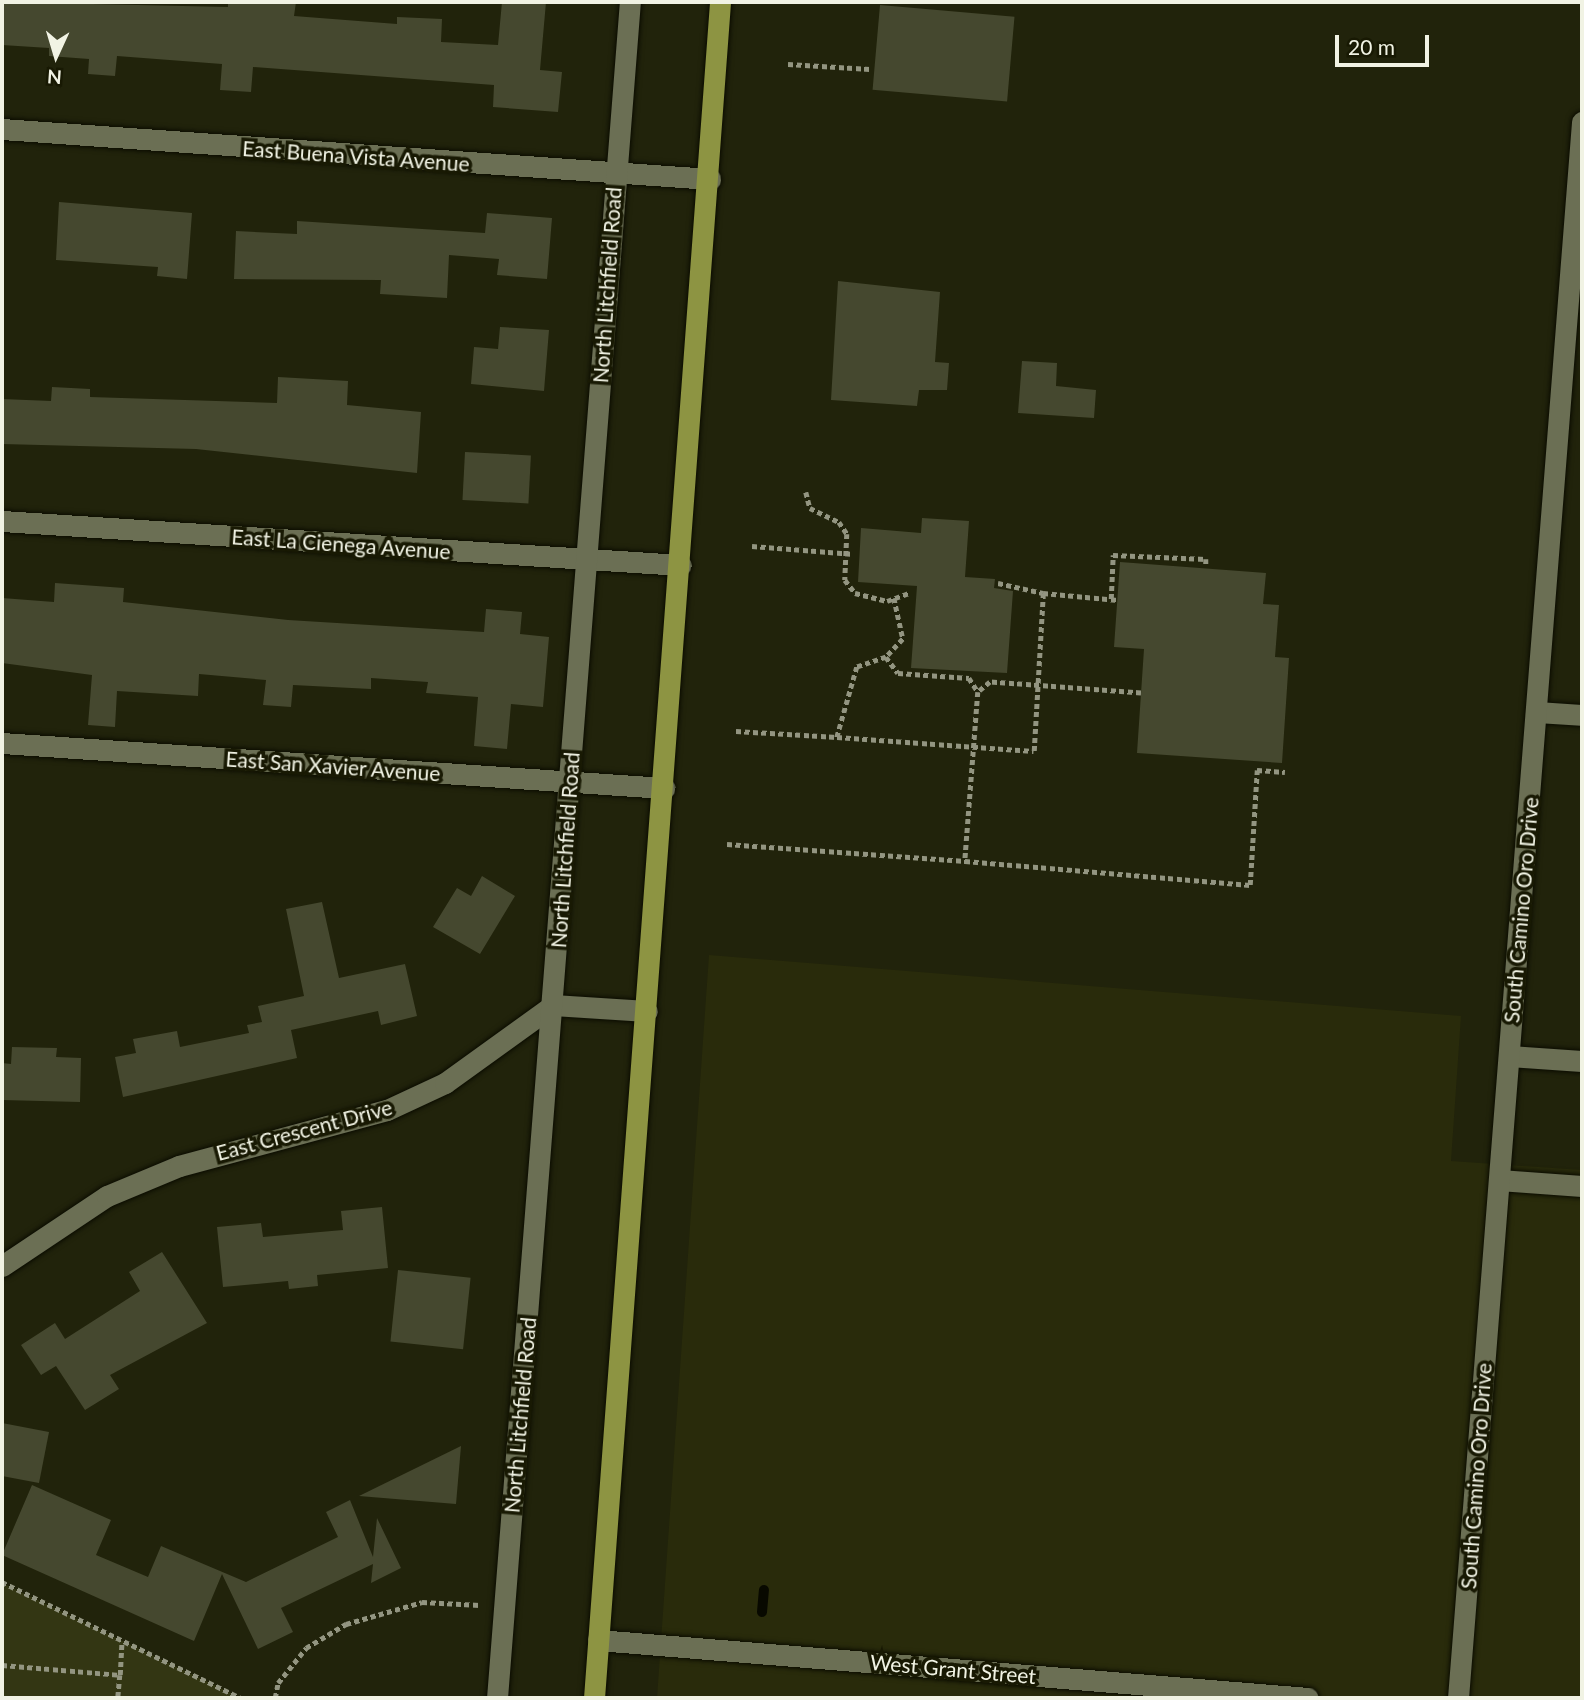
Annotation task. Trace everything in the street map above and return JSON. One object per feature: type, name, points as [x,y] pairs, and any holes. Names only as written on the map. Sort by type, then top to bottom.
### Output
[{"type":"main road","points":[[594,1698],[710,179],[720,2]]},
{"type":"street","name":"North Litchfield Road","points":[[497,1698],[630,2]]},
{"type":"street","name":"South Camino Oro Drive","points":[[1458,1698],[1582,122]]},
{"type":"street","name":"East Buena Vista Avenue","points":[[2,129],[616,175],[710,179]]},
{"type":"street","name":"East La Cienega Avenue","points":[[2,521],[681,565]]},
{"type":"street","points":[[1536,712],[1582,715]]},
{"type":"street","name":"East San Xavier Avenue","points":[[2,743],[664,788]]},
{"type":"street","points":[[553,1005],[647,1011]]},
{"type":"street","name":"East Crescent Drive","points":[[2,1266],[47,1231],[155,1176],[247,1143],[387,1110],[483,1059],[553,1005]]},
{"type":"street","points":[[1509,1056],[1582,1060]]},
{"type":"street","points":[[1499,1180],[1582,1186]]},
{"type":"street","name":"West Grant Street","points":[[598,1640],[1308,1698]]},
{"type":"path","points":[[788,64],[870,69]]},
{"type":"path","points":[[806,492],[810,508],[838,522],[847,534],[845,580],[855,593],[894,598],[909,593]]},
{"type":"path","points":[[752,546],[854,554]]},
{"type":"path","points":[[1111,599],[1113,555],[1206,559],[1206,565]]},
{"type":"path","points":[[998,583],[1043,593],[1118,600]]},
{"type":"path","points":[[736,732],[1034,751],[1043,593]]},
{"type":"path","points":[[837,737],[857,667],[886,657],[903,639],[894,598]]},
{"type":"path","points":[[886,657],[898,673],[969,678],[978,692],[965,861]]},
{"type":"path","points":[[978,692],[990,682],[1141,693]]},
{"type":"path","points":[[727,844],[1250,885],[1257,771],[1285,772]]},
{"type":"path","points":[[2,1582],[241,1698]]},
{"type":"path","points":[[275,1698],[278,1683],[306,1648],[346,1624],[422,1602],[504,1606]]},
{"type":"path","points":[[118,1698],[122,1641]]},
{"type":"path","points":[[2,1665],[120,1675]]},
{"type":"shaded area","points":[[709,955],[1461,1016],[1451,1161],[1582,1170],[1582,1698],[657,1698]]},
{"type":"shaded area","points":[[2,1583],[241,1698],[2,1698]]},
{"type":"building","points":[[2,2],[228,7],[228,2],[296,2],[294,16],[397,24],[397,17],[442,19],[441,42],[498,45],[502,2],[546,2],[540,70],[562,72],[558,112],[493,107],[494,85],[253,67],[251,92],[220,90],[222,64],[117,56],[115,76],[88,74],[89,59],[49,56],[49,48],[2,45]]},
{"type":"building","points":[[880,5],[1014,17],[1007,101],[873,90]]},
{"type":"building","points":[[59,202],[192,213],[187,279],[157,276],[158,267],[56,260]]},
{"type":"building","points":[[487,213],[552,218],[547,279],[497,275],[499,259],[449,255],[447,298],[380,294],[381,280],[234,279],[236,231],[297,234],[297,221],[485,233]]},
{"type":"building","points":[[838,281],[940,292],[935,362],[949,363],[947,390],[919,390],[917,406],[831,400]]},
{"type":"building","points":[[500,327],[549,330],[544,391],[471,384],[474,347],[498,349]]},
{"type":"building","points":[[1022,361],[1057,363],[1056,386],[1096,390],[1094,418],[1018,413]]},
{"type":"building","points":[[278,377],[348,381],[347,405],[421,412],[417,473],[196,449],[2,444],[2,399],[51,401],[52,387],[90,389],[90,397],[277,403]]},
{"type":"building","points":[[465,452],[531,455],[528,503],[462,500]]},
{"type":"building","points":[[922,518],[969,521],[965,577],[995,579],[994,588],[1013,591],[1007,673],[911,668],[917,586],[858,582],[861,528],[921,533]]},
{"type":"building","points":[[1120,562],[1266,573],[1263,604],[1279,605],[1275,657],[1289,658],[1282,763],[1137,753],[1144,649],[1114,647]]},
{"type":"building","points":[[55,583],[124,588],[123,602],[288,620],[484,632],[486,609],[522,612],[520,634],[549,637],[543,707],[511,704],[507,749],[474,746],[478,697],[426,693],[428,682],[371,678],[371,689],[293,685],[291,707],[263,705],[266,680],[199,674],[198,696],[117,691],[115,727],[88,725],[92,675],[2,663],[2,598],[54,602]]},
{"type":"building","points":[[482,876],[515,896],[480,954],[433,927],[457,888],[471,896]]},
{"type":"building","points":[[322,902],[339,978],[405,964],[417,1016],[381,1025],[378,1011],[291,1030],[297,1058],[123,1097],[115,1057],[136,1053],[133,1039],[177,1031],[180,1047],[249,1033],[247,1025],[262,1022],[258,1006],[304,996],[286,909]]},
{"type":"building","points":[[12,1047],[57,1048],[56,1057],[81,1058],[80,1102],[2,1100],[2,1063],[11,1064]]},
{"type":"building","points":[[382,1207],[388,1268],[317,1275],[318,1286],[289,1289],[288,1281],[223,1287],[217,1227],[261,1223],[263,1237],[343,1230],[341,1211]]},
{"type":"building","points":[[162,1252],[207,1323],[110,1375],[119,1389],[85,1410],[56,1366],[41,1375],[21,1345],[55,1323],[65,1339],[140,1291],[129,1272]]},
{"type":"building","points":[[398,1270],[471,1278],[463,1349],[390,1342]]},
{"type":"building","points":[[2,1423],[49,1432],[39,1483],[2,1476]]},
{"type":"building","points":[[461,1446],[456,1504],[359,1496]]},
{"type":"building","points":[[32,1485],[111,1520],[96,1555],[148,1577],[161,1546],[246,1582],[338,1537],[326,1512],[350,1500],[373,1557],[377,1518],[401,1568],[371,1583],[373,1564],[281,1608],[293,1632],[258,1649],[222,1574],[194,1641],[2,1555]]},
{"type":"waterway","points":[[762,1612],[764,1590]]}]
